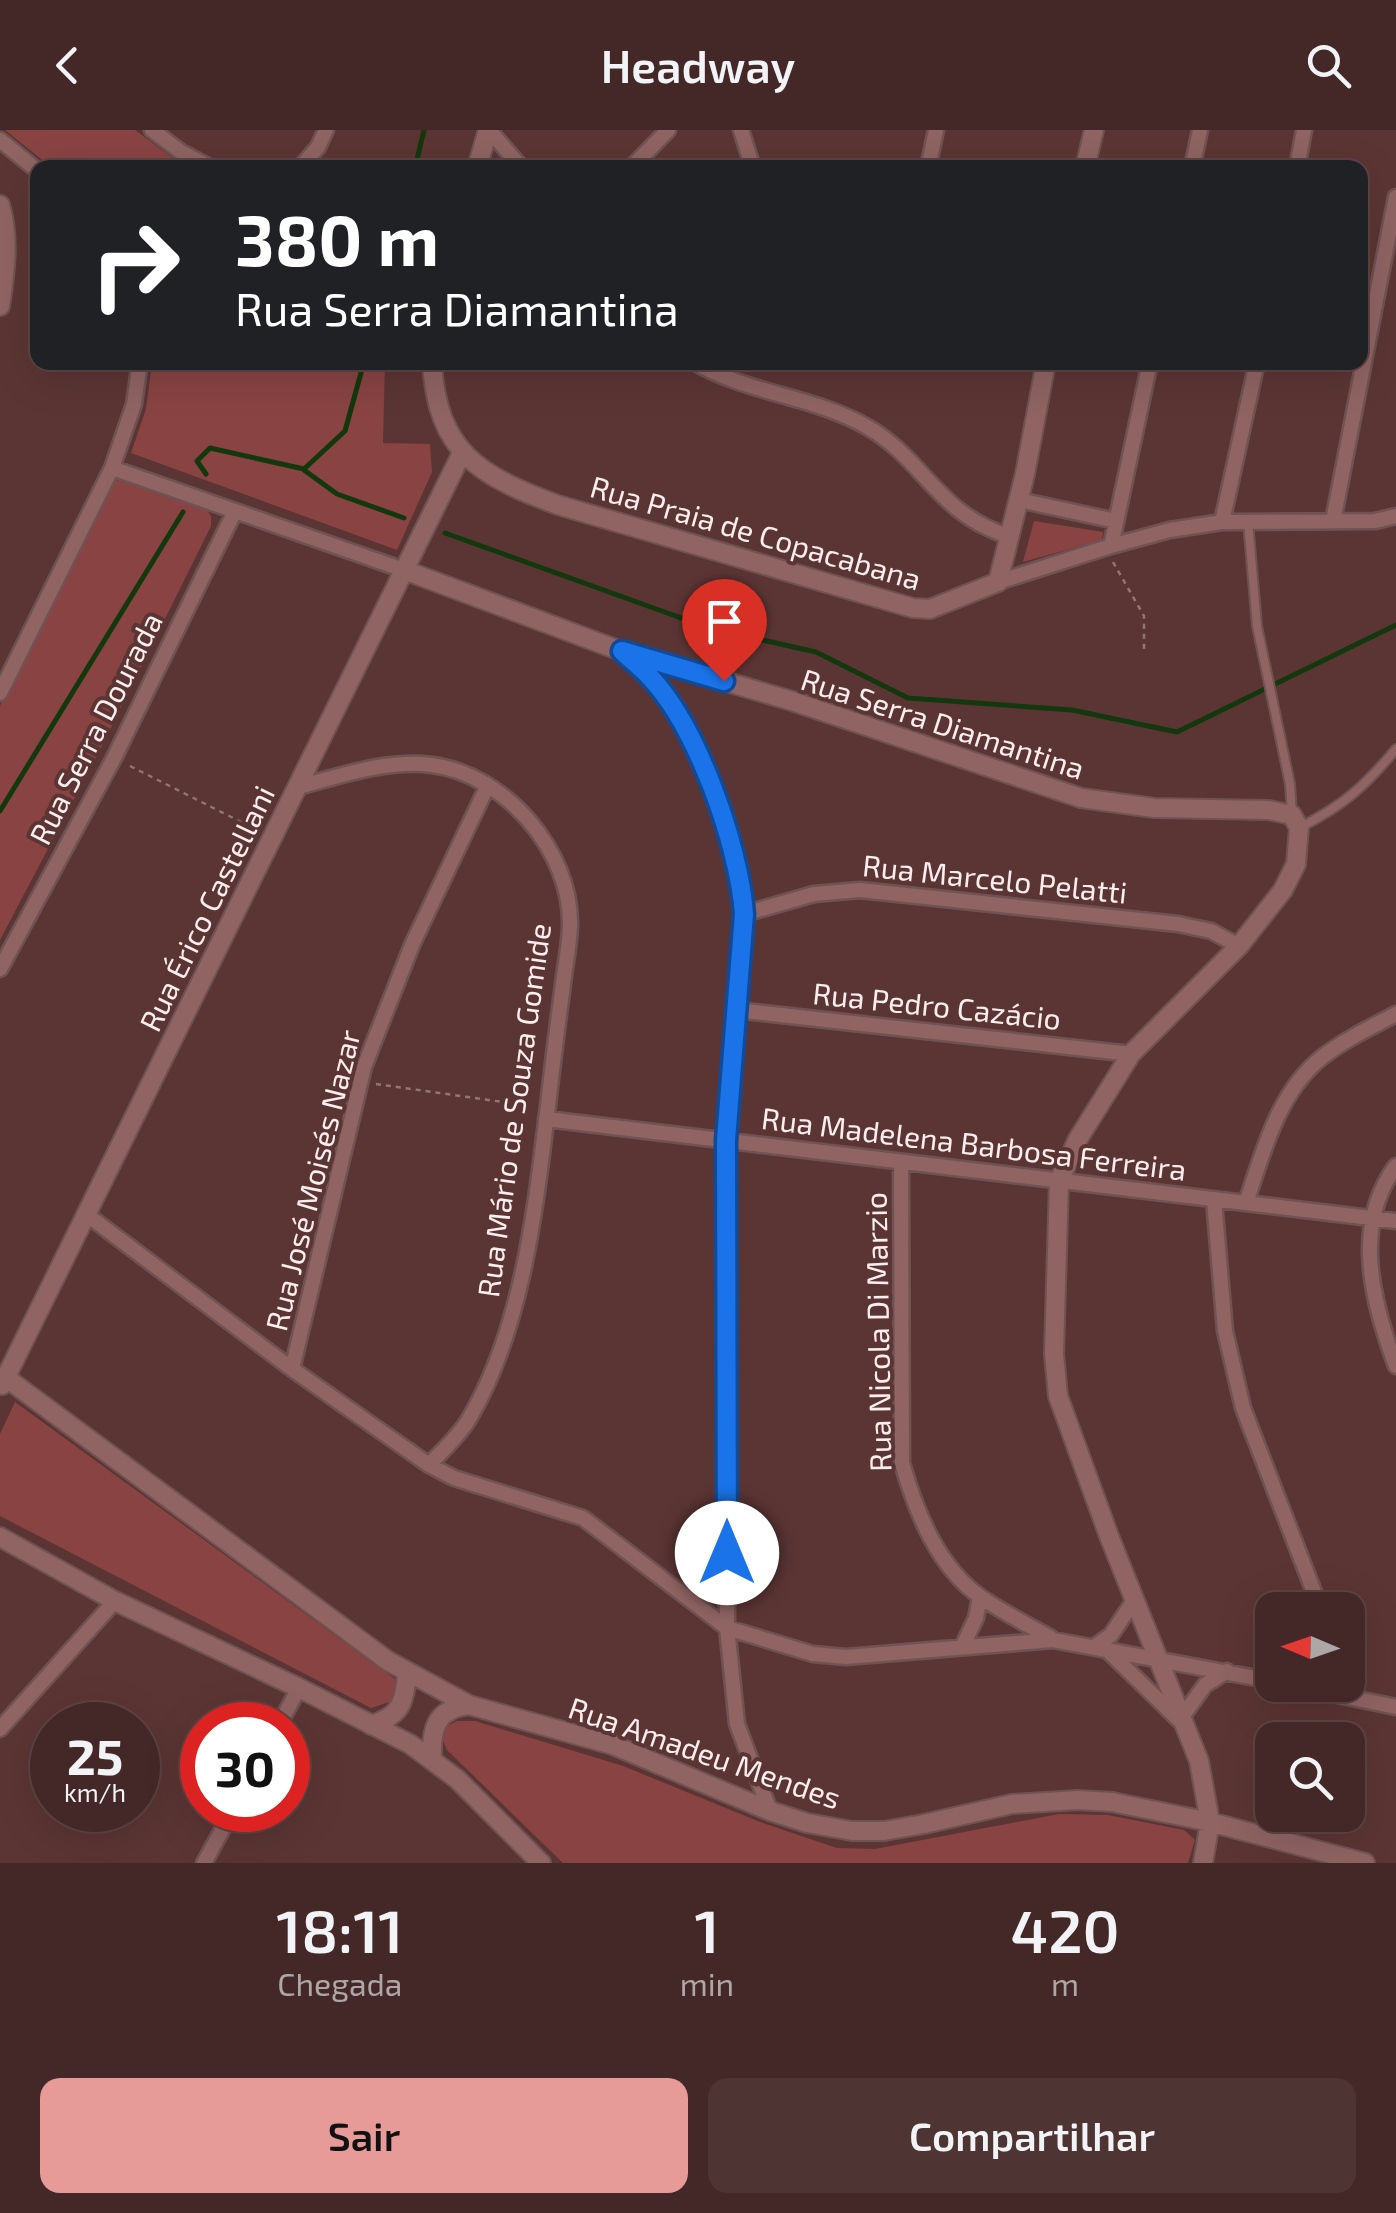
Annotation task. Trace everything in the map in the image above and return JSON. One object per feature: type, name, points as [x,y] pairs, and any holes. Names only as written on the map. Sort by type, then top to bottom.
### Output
[{"type":"street","points":[[152,130],[196,160]]},
{"type":"street","points":[[307,160],[326,130]]},
{"type":"street","points":[[480,160],[489,130]]},
{"type":"street","points":[[489,130],[515,160]]},
{"type":"street","points":[[639,160],[668,130]]},
{"type":"street","points":[[741,130],[750,160]]},
{"type":"street","points":[[930,160],[936,130]]},
{"type":"street","points":[[1087,160],[1094,130]]},
{"type":"street","points":[[1194,160],[1200,130]]},
{"type":"street","points":[[1298,160],[1304,130]]},
{"type":"street","points":[[0,140],[30,164]]},
{"type":"street","points":[[1368,329],[1396,198]]},
{"type":"street","points":[[0,205],[6,272],[0,306]]},
{"type":"street","points":[[0,693],[112,468],[134,404],[139,370]]},
{"type":"street","points":[[432,370],[434,396],[446,428],[462,453]]},
{"type":"street","points":[[717,370],[870,428],[894,446],[947,503],[983,528],[1008,536]]},
{"type":"street","points":[[998,582],[1044,370]]},
{"type":"street","points":[[1111,546],[1148,370]]},
{"type":"street","points":[[1222,522],[1255,370]]},
{"type":"street","points":[[1334,521],[1360,370]]},
{"type":"street","name":"Rua Praia de Copacabana","points":[[462,453],[483,472],[515,489],[558,504],[913,608],[930,609],[998,582],[1170,530],[1222,522],[1375,520],[1396,516]]},
{"type":"street","name":"Rua Érico Castellani","points":[[2,1379],[462,453]]},
{"type":"street","name":"Rua Serra Diamantina","points":[[112,468],[622,651],[1103,804],[1269,810],[1297,827]]},
{"type":"street","points":[[1018,500],[1116,521]]},
{"type":"street","name":"Rua Serra Dourada","points":[[0,970],[114,758],[235,511]]},
{"type":"street","points":[[622,651],[652,679],[677,715],[727,828],[741,878],[744,914],[726,1140],[728,1628],[737,1724],[770,1811]]},
{"type":"street","name":"Rua Mário de Souza Gomide","points":[[298,786],[394,765],[432,765],[460,772],[510,800],[547,844],[561,875],[570,922],[547,1113],[521,1278],[497,1360],[466,1424],[430,1466]]},
{"type":"street","name":"Rua José Moisés Nazar","points":[[292,1369],[361,1082],[412,945],[486,786]]},
{"type":"street","points":[[1203,1863],[1210,1822],[1199,1761],[1058,1396],[1054,1354],[1059,1181],[1078,1139],[1131,1054],[1239,946],[1283,890],[1296,864],[1297,827]]},
{"type":"street","name":"Rua Marcelo Pelatti","points":[[744,914],[814,894],[860,890],[1178,924],[1211,931],[1239,946]]},
{"type":"street","name":"Rua Pedro Cazácio","points":[[736,1010],[1131,1054]]},
{"type":"street","points":[[1246,1202],[1269,1134],[1292,1091],[1319,1059],[1396,1014]]},
{"type":"street","name":"Rua Madelena Barbosa Ferreira","points":[[547,1113],[901,1163],[1396,1221]]},
{"type":"street","name":"Rua Nicola Di Marzio","points":[[901,1163],[902,1463],[911,1496],[945,1560],[980,1597],[1053,1640]]},
{"type":"street","points":[[1396,1166],[1383,1183],[1370,1219],[1372,1284],[1396,1366]]},
{"type":"street","points":[[1214,1200],[1225,1331],[1243,1408],[1314,1592]]},
{"type":"street","points":[[86,1214],[292,1369],[430,1466],[468,1483],[583,1518],[728,1628],[814,1654],[846,1657],[1053,1640],[1255,1678]]},
{"type":"street","name":"Rua Amadeu Mendes","points":[[2,1379],[407,1672],[469,1705],[613,1745],[770,1811],[852,1832],[884,1831],[1012,1804],[1048,1800],[1112,1802],[1210,1822],[1365,1863]]},
{"type":"street","points":[[0,1536],[115,1601],[300,1688],[432,1758],[457,1778],[540,1863]]},
{"type":"street","points":[[964,1645],[980,1597]]},
{"type":"street","points":[[1100,1648],[1135,1599]]},
{"type":"street","points":[[0,1729],[115,1601]]},
{"type":"street","points":[[1100,1648],[1184,1722]]},
{"type":"street","points":[[371,1725],[398,1713],[407,1672]]},
{"type":"street","points":[[1184,1722],[1205,1686],[1227,1672]]},
{"type":"street","points":[[292,1702],[300,1688]]},
{"type":"street","points":[[1365,1698],[1396,1707]]},
{"type":"street","points":[[432,1758],[432,1730],[440,1716],[448,1709],[469,1705]]},
{"type":"street","points":[[204,1863],[221,1832]]},
{"type":"lane","points":[[1248,522],[1257,626],[1297,827],[1332,811],[1364,787],[1396,750]]},
{"type":"path","points":[[1111,546],[1114,568],[1144,616],[1144,652]]},
{"type":"path","points":[[114,758],[272,838]]},
{"type":"path","points":[[361,1082],[547,1113]]},
{"type":"shaded area","points":[[5,130],[135,130],[176,160],[42,160]]},
{"type":"shaded area","points":[[151,370],[385,370],[383,443],[430,444],[432,472],[397,550],[131,453],[146,409]]},
{"type":"shaded area","points":[[123,479],[204,506],[211,516],[211,526],[0,940],[0,706],[105,491],[112,482]]},
{"type":"shaded area","points":[[1034,521],[1103,532],[1102,540],[1023,562]]},
{"type":"shaded area","points":[[15,1402],[395,1679],[395,1700],[371,1708],[0,1516],[0,1434]]},
{"type":"shaded area","points":[[457,1721],[475,1721],[623,1766],[760,1822],[837,1848],[875,1849],[1059,1814],[1108,1815],[1184,1830],[1195,1840],[1188,1863],[563,1863],[447,1750],[442,1738],[447,1726]]},
{"type":"waterway","points":[[417,160],[424,130]]},
{"type":"waterway","points":[[206,474],[197,461],[210,448],[304,469],[345,431],[362,370]]},
{"type":"waterway","points":[[304,470],[337,494],[404,518]]},
{"type":"waterway","points":[[0,811],[183,512]]},
{"type":"waterway","points":[[445,533],[709,628],[816,652],[908,698],[1072,710],[1177,732],[1396,625]]},
{"type":"route","points":[[724,681],[622,651],[652,679],[677,715],[727,828],[741,878],[744,914],[726,1140],[727,1553]]}]
